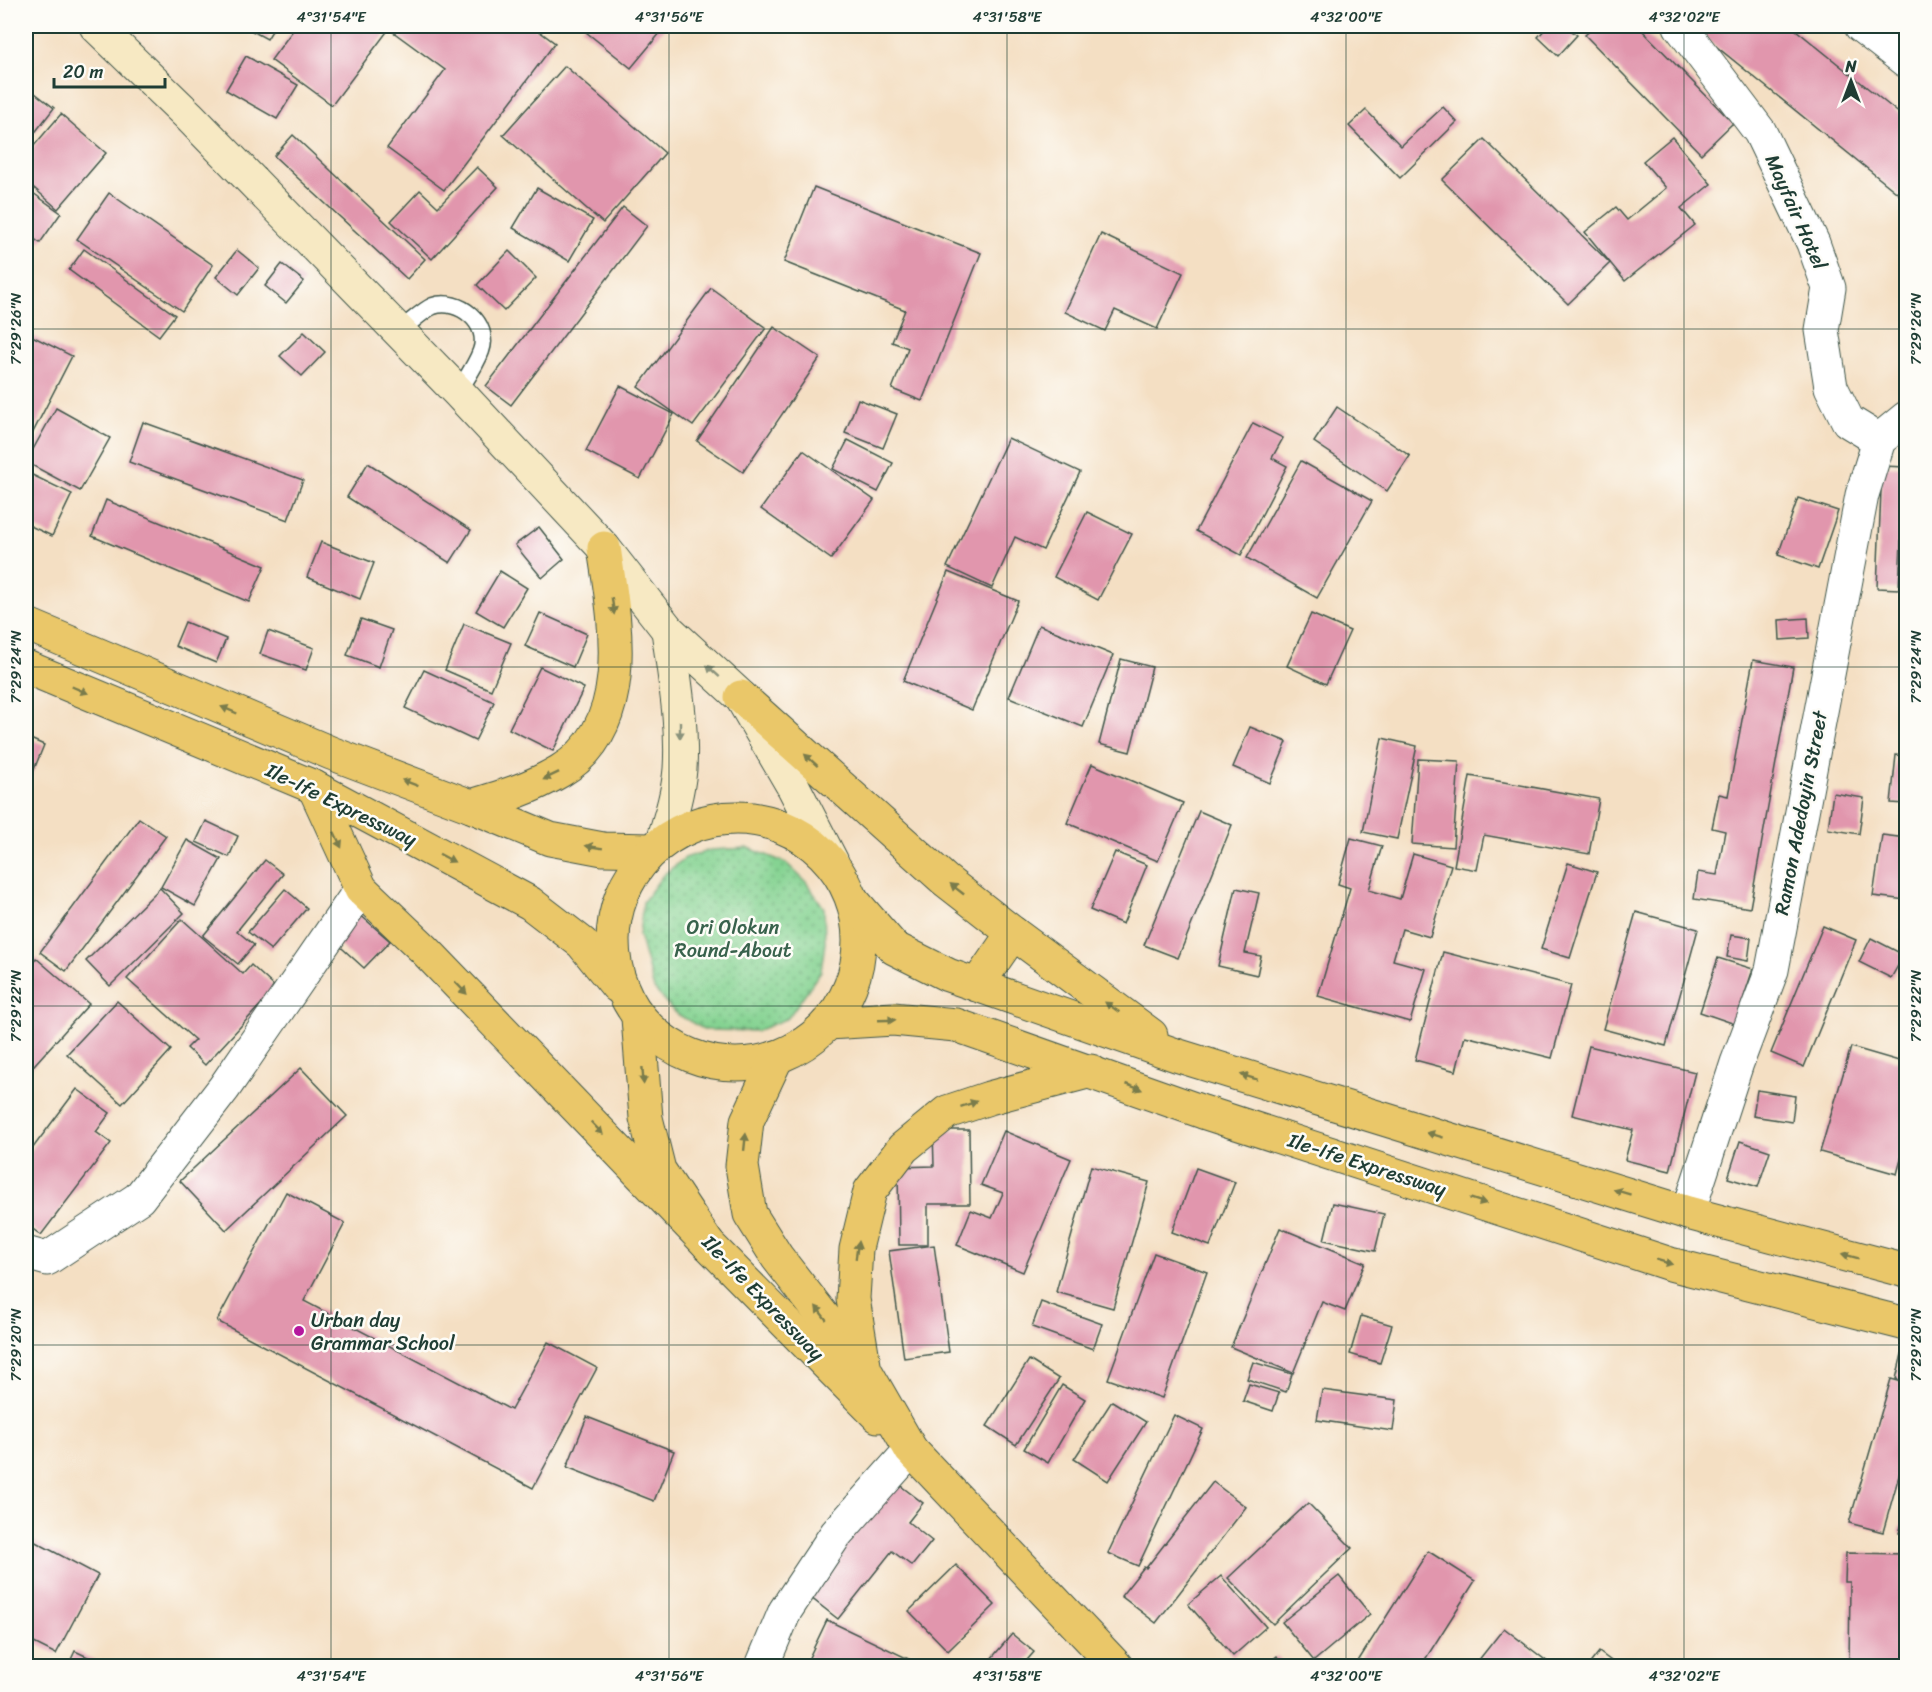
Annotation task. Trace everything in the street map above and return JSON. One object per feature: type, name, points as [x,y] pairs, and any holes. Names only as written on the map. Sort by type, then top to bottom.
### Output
[{"type":"main road","points":[[96,26],[188,115],[458,392],[604,548],[668,630],[945,880],[1176,1055]]},
{"type":"main road","points":[[471,806],[517,792],[562,771],[585,750],[605,720],[615,661],[615,624],[604,548]]},
{"type":"main road","name":"Ile-Ife Expressway","points":[[26,624],[331,753],[471,806],[550,839],[603,849],[657,846]]},
{"type":"main road","points":[[668,630],[680,717],[680,769],[674,805],[657,846],[627,880],[614,917],[612,956],[631,1006],[666,1043],[701,1060],[740,1065],[777,1057],[805,1043],[828,1023],[852,987],[860,945],[854,902],[845,882],[832,862],[805,807],[741,697]]},
{"type":"main road","name":"Ile-Ife Expressway","points":[[26,667],[314,787],[530,903],[582,943],[631,1006],[646,1118],[659,1170],[708,1244],[911,1449]]},
{"type":"main road","points":[[314,787],[361,890],[424,949],[708,1244]]},
{"type":"main road","points":[[657,846],[696,824],[733,818],[770,822],[804,838],[832,862]]},
{"type":"main road","points":[[854,902],[894,948],[948,975],[1176,1055],[1688,1213],[1906,1271]]},
{"type":"main road","points":[[977,985],[1013,933]]},
{"type":"main road","name":"Ile-Ife Expressway","points":[[828,1023],[893,1019],[956,1025],[1203,1112],[1670,1264],[1906,1324]]},
{"type":"main road","points":[[777,1057],[747,1121],[742,1166],[750,1214],[777,1257],[865,1370],[911,1449],[1116,1666]]},
{"type":"main road","points":[[865,1370],[853,1299],[856,1249],[870,1191],[903,1148],[946,1112],[988,1098],[1091,1071]]},
{"type":"street","name":"Mayfair Hotel","points":[[1680,26],[1760,132],[1813,243],[1829,288],[1822,330],[1831,387],[1848,421],[1879,441]]},
{"type":"street","points":[[1861,26],[1906,62]]},
{"type":"street","points":[[1879,441],[1906,418]]},
{"type":"street","name":"Ramon Adedoyin Street","points":[[1688,1213],[1737,1063],[1772,970],[1862,495],[1879,441]]},
{"type":"street","points":[[26,1253],[47,1259],[139,1198],[224,1088],[361,890]]},
{"type":"street","points":[[762,1666],[785,1611],[836,1534],[911,1449]]},
{"type":"lane","points":[[399,331],[433,306],[449,304],[467,310],[481,326],[482,349],[458,392]]},
{"type":"green space","name":"Ori Olokun Round-About","points":[[749,848],[786,863],[806,882],[824,908],[825,943],[821,971],[788,1018],[757,1031],[705,1030],[675,1013],[654,989],[639,935],[643,902],[663,875],[685,858],[710,850]]},
{"type":"building","points":[[243,26],[275,26],[267,39]]},
{"type":"building","points":[[296,26],[532,26],[555,43],[444,190],[387,148],[445,70],[389,29],[332,105],[271,60]]},
{"type":"building","points":[[583,26],[666,26],[631,68],[581,28]]},
{"type":"building","points":[[1548,26],[1565,26],[1577,35],[1558,56],[1538,37]]},
{"type":"building","points":[[1595,26],[1638,26],[1733,123],[1701,154],[1585,35]]},
{"type":"building","points":[[1707,26],[1791,26],[1906,119],[1906,200],[1701,34]]},
{"type":"building","points":[[246,56],[298,85],[277,119],[226,90]]},
{"type":"building","points":[[565,66],[665,153],[603,223],[503,135]]},
{"type":"building","points":[[26,86],[54,108],[26,144]]},
{"type":"building","points":[[1443,107],[1457,122],[1400,178],[1349,126],[1366,110],[1401,146]]},
{"type":"building","points":[[61,114],[106,153],[58,209],[26,181],[26,155]]},
{"type":"building","points":[[293,135],[425,259],[407,279],[274,156]]},
{"type":"building","points":[[1672,137],[1711,184],[1681,208],[1695,225],[1625,281],[1585,232],[1616,207],[1627,220],[1666,188],[1643,161]]},
{"type":"building","points":[[1484,139],[1610,263],[1568,304],[1442,180]]},
{"type":"building","points":[[477,167],[498,187],[432,259],[391,221],[420,190],[438,207]]},
{"type":"building","points":[[814,187],[981,253],[922,401],[892,389],[908,348],[892,342],[905,310],[784,262]]},
{"type":"building","points":[[26,188],[61,213],[40,243],[26,233]]},
{"type":"building","points":[[537,188],[593,220],[569,261],[513,228]]},
{"type":"building","points":[[109,193],[213,265],[182,311],[77,239]]},
{"type":"building","points":[[623,207],[647,226],[511,405],[486,386]]},
{"type":"building","points":[[1101,234],[1183,273],[1157,329],[1115,310],[1105,331],[1065,312]]},
{"type":"building","points":[[84,249],[175,315],[159,336],[69,270]]},
{"type":"building","points":[[237,250],[259,268],[238,295],[216,277]]},
{"type":"building","points":[[509,251],[536,278],[504,311],[477,285]]},
{"type":"building","points":[[282,264],[304,281],[286,303],[265,286]]},
{"type":"building","points":[[711,288],[766,328],[693,426],[638,387]]},
{"type":"building","points":[[774,327],[820,358],[743,472],[697,441]]},
{"type":"building","points":[[304,332],[325,352],[302,376],[280,356]]},
{"type":"building","points":[[26,333],[72,356],[29,440],[26,439]]},
{"type":"building","points":[[620,386],[674,414],[640,479],[586,451]]},
{"type":"building","points":[[858,399],[897,414],[883,448],[845,433]]},
{"type":"building","points":[[1337,407],[1410,456],[1387,491],[1314,442]]},
{"type":"building","points":[[56,408],[110,438],[80,491],[26,462]]},
{"type":"building","points":[[143,422],[303,480],[288,520],[129,462]]},
{"type":"building","points":[[1253,423],[1283,438],[1272,458],[1287,466],[1241,555],[1196,531]]},
{"type":"building","points":[[1008,438],[1080,472],[1043,550],[1015,537],[992,588],[947,567]]},
{"type":"building","points":[[848,440],[893,463],[878,492],[833,469]]},
{"type":"building","points":[[803,450],[874,500],[831,559],[761,509]]},
{"type":"building","points":[[1301,461],[1372,501],[1317,598],[1247,558]]},
{"type":"building","points":[[368,463],[471,530],[450,563],[347,497]]},
{"type":"building","points":[[1882,466],[1906,467],[1906,518],[1902,518],[1899,589],[1877,588]]},
{"type":"building","points":[[26,472],[72,494],[52,536],[26,524]]},
{"type":"building","points":[[1798,498],[1838,511],[1818,569],[1778,555]]},
{"type":"building","points":[[106,500],[265,566],[249,602],[92,536]]},
{"type":"building","points":[[1087,512],[1132,534],[1098,600],[1054,577]]},
{"type":"building","points":[[539,527],[564,559],[542,578],[515,545]]},
{"type":"building","points":[[321,542],[374,563],[360,599],[307,577]]},
{"type":"building","points":[[500,571],[527,588],[503,627],[476,611]]},
{"type":"building","points":[[948,572],[1018,601],[972,710],[903,681]]},
{"type":"building","points":[[540,613],[587,634],[573,667],[525,646]]},
{"type":"building","points":[[1311,614],[1350,631],[1326,684],[1287,666]]},
{"type":"building","points":[[1808,618],[1809,638],[1780,640],[1779,620]]},
{"type":"building","points":[[361,619],[392,630],[379,667],[347,655]]},
{"type":"building","points":[[185,622],[226,639],[216,663],[175,646]]},
{"type":"building","points":[[464,624],[511,643],[491,690],[445,670]]},
{"type":"building","points":[[1039,625],[1113,655],[1083,727],[1009,697]]},
{"type":"building","points":[[268,631],[314,648],[306,670],[260,654]]},
{"type":"building","points":[[1121,659],[1152,667],[1130,752],[1099,744]]},
{"type":"building","points":[[1753,660],[1793,667],[1750,908],[1694,899],[1698,872],[1717,875],[1725,831],[1712,828],[1719,794],[1728,796]]},
{"type":"building","points":[[540,667],[584,688],[553,751],[509,729]]},
{"type":"building","points":[[424,670],[494,702],[475,741],[405,708]]},
{"type":"building","points":[[1250,727],[1287,742],[1270,783],[1233,767]]},
{"type":"building","points":[[26,737],[44,745],[26,789]]},
{"type":"building","points":[[1382,738],[1417,746],[1397,839],[1363,832]]},
{"type":"building","points":[[1896,755],[1906,756],[1906,804],[1891,803]]},
{"type":"building","points":[[1418,759],[1459,761],[1453,847],[1412,844]]},
{"type":"building","points":[[1092,764],[1183,803],[1158,861],[1067,823]]},
{"type":"building","points":[[1470,776],[1599,799],[1589,854],[1484,835],[1477,870],[1454,866]]},
{"type":"building","points":[[1833,793],[1864,798],[1859,834],[1828,829]]},
{"type":"building","points":[[1199,811],[1232,825],[1178,958],[1144,945]]},
{"type":"building","points":[[139,818],[166,836],[66,971],[40,952]]},
{"type":"building","points":[[206,821],[238,836],[229,857],[196,842]]},
{"type":"building","points":[[1882,835],[1906,838],[1906,900],[1873,896]]},
{"type":"building","points":[[1351,838],[1382,846],[1369,890],[1400,899],[1413,854],[1451,865],[1430,937],[1402,929],[1393,960],[1426,969],[1410,1022],[1318,996],[1350,888],[1338,884]]},
{"type":"building","points":[[187,840],[221,859],[195,906],[161,887]]},
{"type":"building","points":[[1115,852],[1147,865],[1123,924],[1090,910]]},
{"type":"building","points":[[265,860],[283,874],[237,931],[254,945],[238,964],[203,936]]},
{"type":"building","points":[[1568,863],[1597,872],[1570,958],[1541,949]]},
{"type":"building","points":[[160,888],[184,913],[110,986],[86,961]]},
{"type":"building","points":[[1236,888],[1259,893],[1245,953],[1261,956],[1257,975],[1218,966]]},
{"type":"building","points":[[285,889],[307,908],[271,950],[248,932]]},
{"type":"building","points":[[1636,912],[1698,929],[1666,1046],[1603,1029]]},
{"type":"building","points":[[358,913],[390,941],[364,968],[333,940]]},
{"type":"building","points":[[182,919],[243,974],[251,965],[276,988],[205,1065],[187,1048],[195,1040],[127,979]]},
{"type":"building","points":[[1823,926],[1856,940],[1804,1067],[1771,1053]]},
{"type":"building","points":[[1731,935],[1751,938],[1748,961],[1727,957]]},
{"type":"building","points":[[1871,938],[1904,955],[1891,978],[1859,962]]},
{"type":"building","points":[[1443,952],[1571,985],[1552,1058],[1465,1036],[1456,1071],[1415,1060]]},
{"type":"building","points":[[36,958],[89,1004],[26,1074],[26,969]]},
{"type":"building","points":[[1718,958],[1753,969],[1735,1024],[1700,1012]]},
{"type":"building","points":[[117,1001],[171,1050],[122,1104],[67,1054]]},
{"type":"building","points":[[1589,1046],[1695,1072],[1670,1171],[1625,1160],[1633,1130],[1572,1115]]},
{"type":"building","points":[[1851,1047],[1906,1063],[1906,1141],[1897,1174],[1820,1152]]},
{"type":"building","points":[[301,1068],[347,1116],[226,1230],[180,1181]]},
{"type":"building","points":[[77,1089],[110,1113],[96,1132],[111,1143],[41,1235],[26,1224],[26,1157]]},
{"type":"building","points":[[1757,1090],[1795,1096],[1792,1122],[1753,1116]]},
{"type":"building","points":[[933,1130],[969,1130],[970,1204],[928,1204],[928,1245],[899,1245],[898,1167],[934,1166]]},
{"type":"building","points":[[1004,1131],[1071,1159],[1023,1272],[957,1245],[971,1210],[992,1218],[1003,1193],[981,1185]]},
{"type":"building","points":[[1740,1141],[1770,1151],[1758,1187],[1728,1178]]},
{"type":"building","points":[[1091,1166],[1149,1182],[1113,1308],[1056,1292]]},
{"type":"building","points":[[1196,1168],[1235,1182],[1210,1246],[1172,1232]]},
{"type":"building","name":"Urban day Grammar School","points":[[286,1192],[345,1223],[304,1301],[511,1410],[548,1342],[597,1368],[533,1488],[217,1321]]},
{"type":"building","points":[[1333,1203],[1384,1214],[1375,1251],[1324,1240]]},
{"type":"building","points":[[1280,1228],[1365,1263],[1345,1311],[1322,1302],[1293,1373],[1231,1347]]},
{"type":"building","points":[[934,1245],[949,1352],[904,1358],[889,1251]]},
{"type":"building","points":[[1154,1253],[1207,1272],[1162,1398],[1108,1379]]},
{"type":"building","points":[[1041,1302],[1102,1324],[1093,1349],[1032,1327]]},
{"type":"building","points":[[1361,1316],[1392,1325],[1380,1363],[1350,1354]]},
{"type":"building","points":[[1902,1354],[1906,1355],[1906,1381],[1896,1379]]},
{"type":"building","points":[[1029,1360],[1059,1379],[1016,1445],[987,1426]]},
{"type":"building","points":[[1253,1362],[1292,1374],[1286,1392],[1247,1379]]},
{"type":"building","points":[[1891,1379],[1906,1383],[1906,1451],[1883,1532],[1849,1523]]},
{"type":"building","points":[[1249,1384],[1279,1393],[1273,1411],[1243,1401]]},
{"type":"building","points":[[1062,1385],[1085,1399],[1048,1463],[1024,1449]]},
{"type":"building","points":[[1322,1390],[1397,1400],[1393,1431],[1317,1420]]},
{"type":"building","points":[[1112,1401],[1146,1422],[1108,1481],[1074,1459]]},
{"type":"building","points":[[1174,1415],[1203,1429],[1138,1566],[1108,1553]]},
{"type":"building","points":[[587,1417],[674,1451],[654,1501],[567,1467]]},
{"type":"building","points":[[889,1477],[923,1503],[908,1522],[932,1541],[912,1566],[892,1551],[838,1619],[801,1590]]},
{"type":"building","points":[[1213,1482],[1246,1507],[1156,1623],[1121,1596],[1144,1567],[1146,1568]]},
{"type":"building","points":[[1308,1503],[1352,1548],[1273,1624],[1228,1578]]},
{"type":"building","points":[[1906,1511],[1906,1535],[1899,1533]]},
{"type":"building","points":[[26,1537],[98,1575],[56,1654],[26,1639]]},
{"type":"building","points":[[1428,1551],[1475,1581],[1421,1666],[1355,1666]]},
{"type":"building","points":[[1846,1553],[1906,1554],[1906,1666],[1849,1666],[1850,1582],[1845,1582]]},
{"type":"building","points":[[956,1565],[995,1605],[948,1651],[909,1611]]},
{"type":"building","points":[[1221,1576],[1266,1627],[1233,1656],[1188,1604]]},
{"type":"building","points":[[1339,1576],[1370,1614],[1314,1661],[1282,1622]]},
{"type":"building","points":[[827,1620],[915,1662],[913,1666],[805,1666]]},
{"type":"building","points":[[1504,1628],[1553,1666],[1474,1666]]},
{"type":"building","points":[[1012,1634],[1034,1652],[1022,1666],[985,1666]]},
{"type":"building","points":[[75,1651],[107,1666],[68,1666]]},
{"type":"building","points":[[1599,1652],[1618,1666],[1588,1666]]},
{"type":"building","points":[[1277,1656],[1286,1666],[1265,1666]]},
{"type":"place","name":"Urban day Grammar School","points":[[299,1331]]}]
